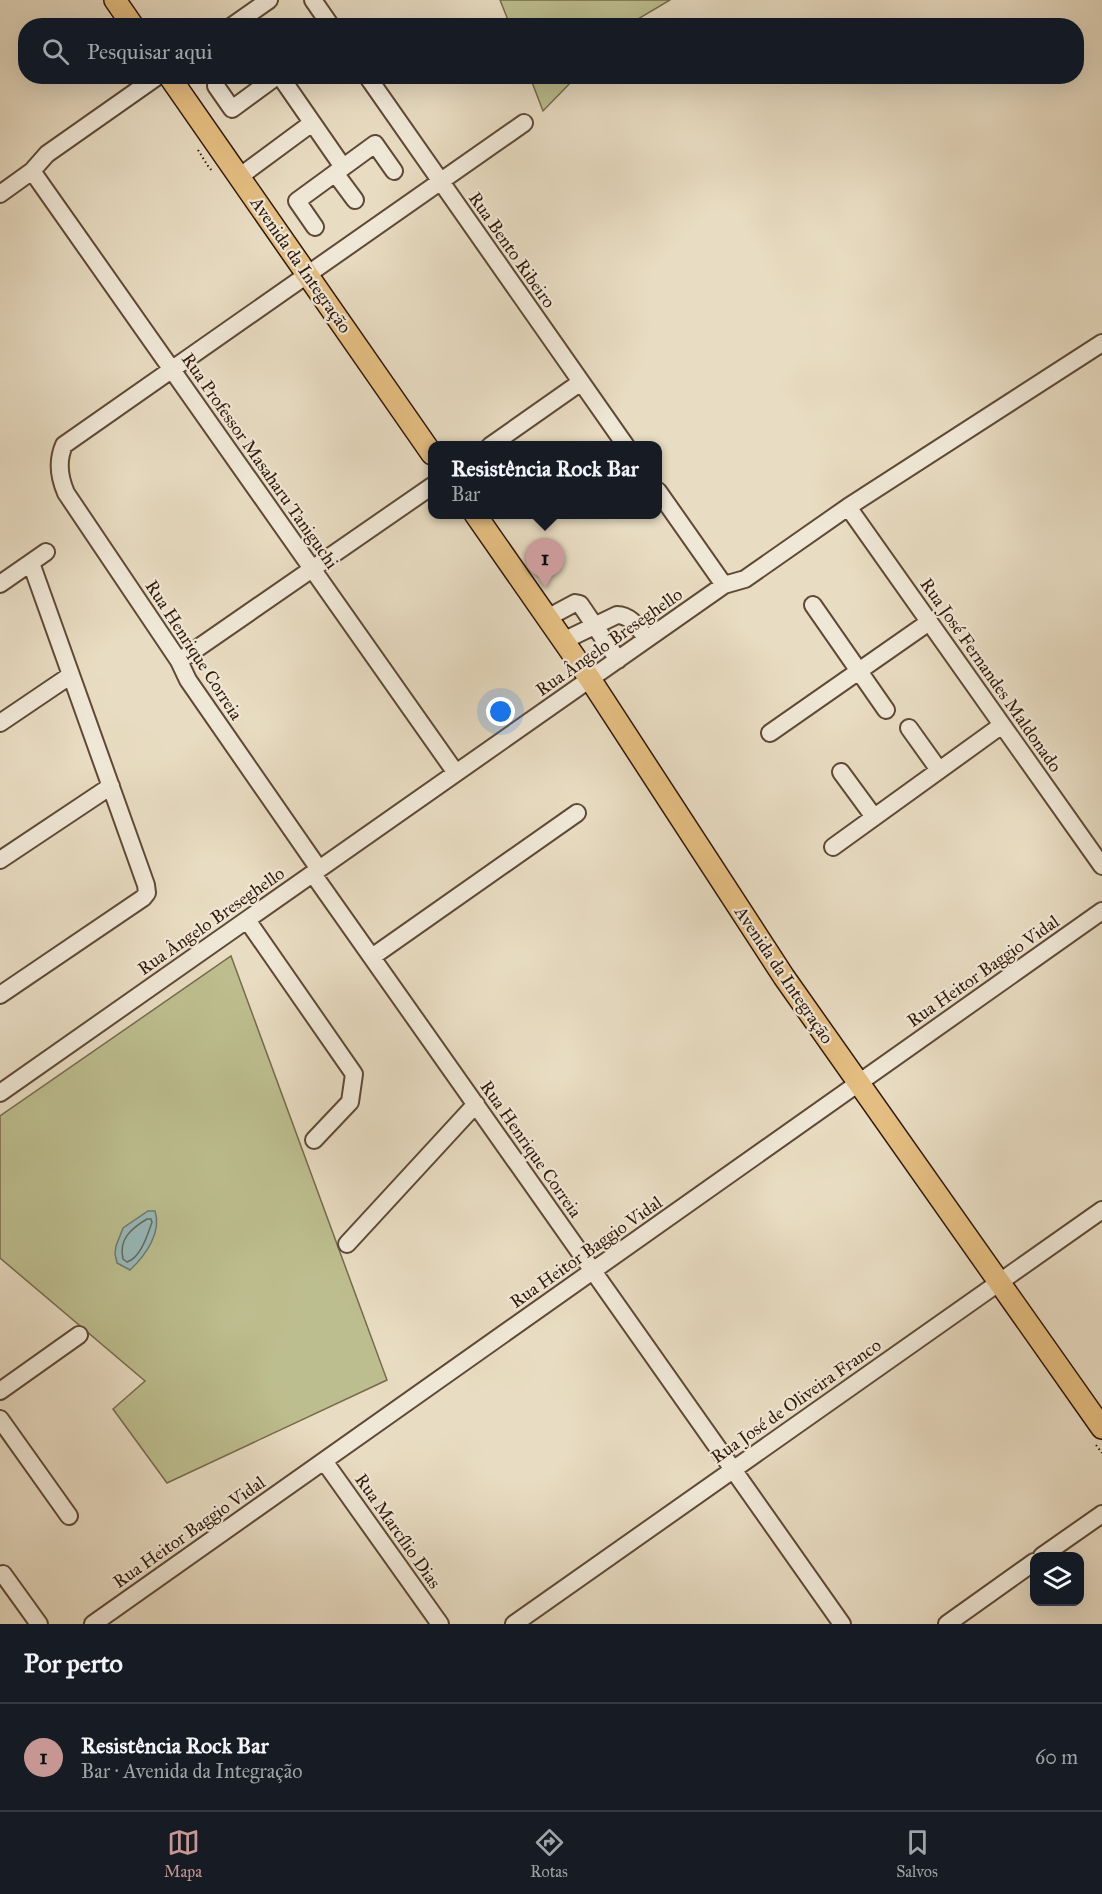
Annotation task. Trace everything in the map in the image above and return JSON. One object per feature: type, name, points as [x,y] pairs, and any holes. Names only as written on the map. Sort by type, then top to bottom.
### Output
[{"type":"main road","points":[[115,0],[127,18]]},
{"type":"main road","name":"Avenida da Integração","points":[[175,84],[428,448]]},
{"type":"main road","name":"Avenida da Integração","points":[[478,519],[590,679],[756,936],[1102,1428]]},
{"type":"street","points":[[243,18],[269,0]]},
{"type":"street","points":[[313,0],[325,18]]},
{"type":"street","points":[[0,194],[32,171],[47,153],[146,84]]},
{"type":"street","points":[[216,86],[232,109],[271,84]]},
{"type":"street","points":[[278,84],[336,168],[355,200]]},
{"type":"street","name":"Rua Bento Ribeiro","points":[[373,84],[622,441]]},
{"type":"street","points":[[172,370],[524,123]]},
{"type":"street","points":[[239,177],[308,126]]},
{"type":"street","points":[[315,227],[297,201],[336,168],[375,144],[394,171]]},
{"type":"street","name":"Rua Professor Masaharu Taniguchi","points":[[32,171],[456,773]]},
{"type":"street","name":"Rua Ângelo Breseghello","points":[[0,1093],[724,585],[745,579],[848,507],[1102,343]]},
{"type":"street","name":"Rua Henrique Correia","points":[[172,370],[64,445],[59,468],[66,493],[179,661],[188,680],[372,957],[842,1624]]},
{"type":"street","points":[[497,441],[581,382]]},
{"type":"street","points":[[179,661],[428,489]]},
{"type":"street","points":[[662,498],[724,585]]},
{"type":"street","name":"Rua José Fernandes Maldonado","points":[[848,507],[1102,866]]},
{"type":"street","points":[[0,584],[46,552]]},
{"type":"street","points":[[0,995],[143,898],[147,893],[31,563]]},
{"type":"street","points":[[547,618],[578,603],[618,660]]},
{"type":"street","points":[[813,605],[886,710]]},
{"type":"street","points":[[563,641],[617,615],[631,619],[647,639]]},
{"type":"street","points":[[770,733],[929,622]]},
{"type":"street","points":[[0,723],[71,675]]},
{"type":"street","points":[[833,847],[1002,725]]},
{"type":"street","points":[[909,728],[939,770]]},
{"type":"street","points":[[841,772],[874,817]]},
{"type":"street","points":[[0,860],[111,786]]},
{"type":"street","points":[[372,957],[577,813]]},
{"type":"street","name":"Rua Heitor Baggio Vidal","points":[[93,1624],[1102,911]]},
{"type":"street","points":[[247,920],[354,1074],[350,1102],[314,1140]]},
{"type":"street","points":[[347,1245],[476,1104]]},
{"type":"street","name":"Rua José de Oliveira Franco","points":[[514,1624],[1102,1210]]},
{"type":"street","points":[[0,1391],[79,1335]]},
{"type":"street","points":[[0,1419],[69,1516]]},
{"type":"street","name":"Rua Marcílio Dias","points":[[324,1461],[440,1624]]},
{"type":"street","points":[[1049,1552],[1102,1514]]},
{"type":"street","points":[[946,1624],[1030,1565]]},
{"type":"street","points":[[3,1574],[39,1624]]},
{"type":"green space","points":[[500,0],[670,0],[640,18],[507,18]]},
{"type":"green space","points":[[533,84],[569,84],[543,111]]},
{"type":"green space","points":[[231,956],[387,1380],[167,1483],[113,1409],[145,1381],[0,1258],[0,1116]]},
{"type":"water","points":[[148,1211],[155,1211],[157,1219],[154,1235],[147,1250],[130,1270],[117,1263],[116,1246],[123,1228]]},
{"type":"place","name":"Resistência Rock Bar","points":[[545,588]]}]
